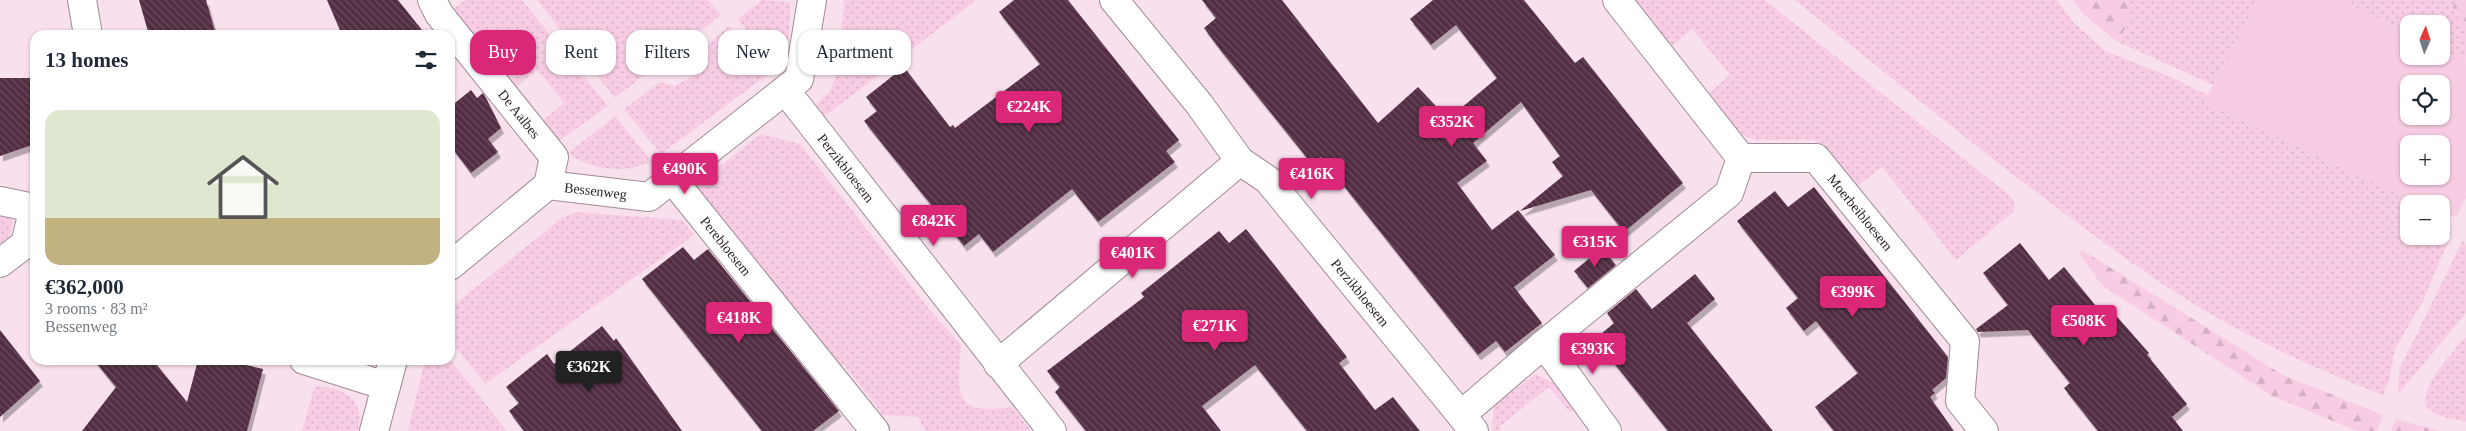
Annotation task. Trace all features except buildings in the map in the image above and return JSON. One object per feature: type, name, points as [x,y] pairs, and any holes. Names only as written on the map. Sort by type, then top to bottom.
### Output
[{"type":"street","points":[[82,0],[87,30]]},
{"type":"street","name":"De Aalbes","points":[[432,0],[439,14],[452,30]]},
{"type":"street","name":"Bessenweg","points":[[455,262],[548,185],[649,197],[799,78],[812,0]]},
{"type":"street","name":"Perzikbloesem","points":[[1114,0],[1199,104],[1240,161],[1268,180],[1468,423]]},
{"type":"street","points":[[1468,423],[1544,344],[1729,193],[1741,158],[1617,0]]},
{"type":"street","name":"De Aalbes","points":[[455,34],[554,157],[548,185]]},
{"type":"street","name":"Perzikbloesem","points":[[785,90],[1052,431]]},
{"type":"street","name":"Moerbeibloesem","points":[[1741,158],[1816,158],[1965,340],[1960,400],[1984,431]]},
{"type":"street","points":[[998,364],[1240,161]]},
{"type":"street","name":"Perebloesem","points":[[672,179],[875,431]]},
{"type":"street","points":[[0,201],[30,206]]},
{"type":"street","points":[[0,263],[25,244],[30,226]]},
{"type":"street","points":[[1544,344],[1607,431]]},
{"type":"street","points":[[320,365],[386,386]]},
{"type":"street","points":[[374,431],[392,365]]},
{"type":"green space","points":[[465,0],[522,0],[546,30],[546,75],[583,75],[608,106],[559,141],[543,120],[564,103],[536,71],[536,30],[470,30],[453,9]]},
{"type":"green space","points":[[537,0],[708,0],[721,15],[702,30],[626,30],[626,75],[644,75],[615,98],[597,75],[616,75],[616,30],[561,30]]},
{"type":"green space","points":[[762,0],[791,2],[788,48],[788,30],[747,30],[738,19]]},
{"type":"green space","points":[[844,0],[976,0],[911,50],[911,30],[842,30]]},
{"type":"green space","points":[[1634,0],[1765,0],[2009,195],[2015,207],[2013,212],[1956,260],[1882,167],[1857,186],[1825,145],[1813,140],[1757,140],[1741,135],[1708,94],[1730,75],[1692,29],[1670,48]]},
{"type":"green space","points":[[1795,0],[2057,0],[2073,22],[2105,51],[2168,76],[2208,95],[2204,102],[2400,195],[2400,245],[2447,245],[2423,301],[2395,349],[2389,381],[2383,395],[2313,366],[2262,342],[2202,309],[2100,240],[1936,114]]},
{"type":"green space","points":[[2073,0],[2131,0],[2131,21],[2116,41],[2082,13]]},
{"type":"green space","points":[[2131,0],[2259,0],[2213,85],[2116,41],[2131,21]]},
{"type":"green space","points":[[2259,0],[2339,0],[2400,29],[2400,65],[2450,65],[2450,53],[2466,61],[2466,198],[2457,216],[2450,215],[2450,195],[2400,195],[2204,102]]},
{"type":"green space","points":[[2339,0],[2466,0],[2466,61],[2450,53],[2450,15],[2400,15],[2400,29]]},
{"type":"green space","points":[[2455,0],[2466,0],[2466,33],[2453,8]]},
{"type":"green space","points":[[718,36],[718,75],[767,75],[661,154],[624,109],[660,82],[675,86],[689,78],[690,75],[708,75],[708,45]]},
{"type":"green space","points":[[506,75],[531,75],[516,87]]},
{"type":"green space","points":[[836,75],[878,75],[825,116],[816,105],[830,91]]},
{"type":"green space","points":[[615,116],[651,161],[631,168],[608,169],[577,159],[568,153]]},
{"type":"green space","points":[[761,134],[800,144],[930,310],[961,345],[960,388],[962,397],[968,404],[978,408],[992,409],[1012,407],[1031,431],[925,431],[918,417],[883,415],[844,365],[831,364],[693,187]]},
{"type":"green space","points":[[576,212],[682,220],[694,235],[485,384],[455,346],[455,304],[562,218]]},
{"type":"green space","points":[[0,215],[13,218],[10,236],[0,244]]},
{"type":"green space","points":[[2463,240],[2466,246],[2466,313],[2398,394],[2399,370]]},
{"type":"green space","points":[[2082,250],[2283,375],[2383,415],[2377,431],[2357,431],[2272,396],[2103,286],[2079,254]]},
{"type":"green space","points":[[2466,336],[2466,422],[2438,415],[2430,410],[2426,403],[2426,394],[2437,372]]},
{"type":"green space","points":[[424,365],[455,365],[507,431],[408,431]]},
{"type":"green space","points":[[1536,374],[1561,387],[1578,407],[1570,412],[1549,387],[1499,427],[1502,431],[1492,431],[1494,405]]},
{"type":"green space","points":[[318,386],[344,393],[356,403],[359,420],[358,431],[302,431],[314,388]]},
{"type":"green space","points":[[2396,419],[2439,431],[2391,431]]}]
